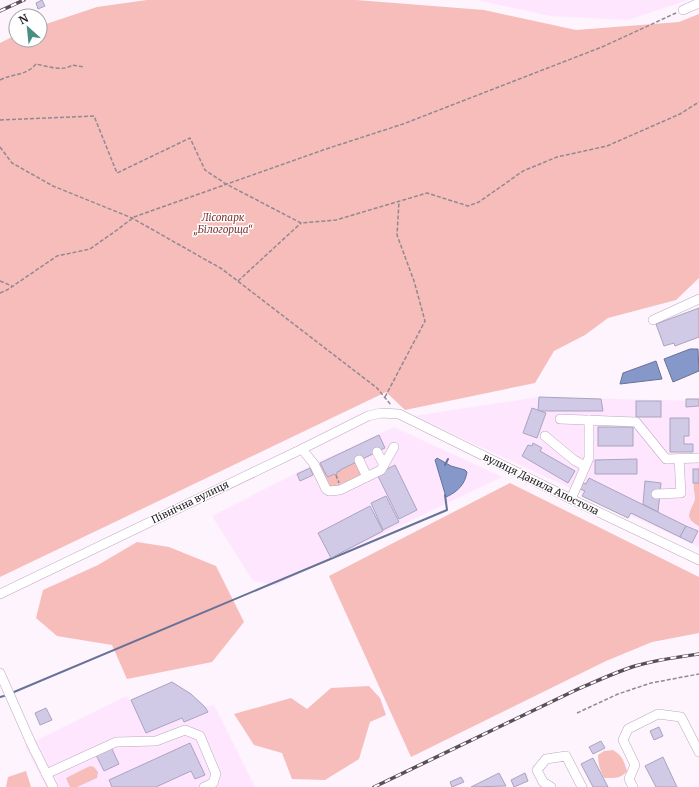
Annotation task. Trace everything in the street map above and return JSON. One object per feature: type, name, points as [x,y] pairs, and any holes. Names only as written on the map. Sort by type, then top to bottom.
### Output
[{"type":"street","points":[[683,10],[699,3]]},
{"type":"street","points":[[652,320],[699,299]]},
{"type":"street","name":"вулиця Данила Апостола","points":[[381,413],[399,414],[699,560]]},
{"type":"street","name":"Північна вулиця","points":[[0,594],[368,416],[381,413]]},
{"type":"street","points":[[560,419],[636,422],[666,459],[699,458]]},
{"type":"street","points":[[571,499],[589,458],[589,420]]},
{"type":"street","points":[[545,436],[574,460],[585,466]]},
{"type":"street","points":[[302,449],[314,464],[326,489],[329,491],[340,490],[381,470],[394,447]]},
{"type":"street","points":[[377,452],[384,465]]},
{"type":"street","points":[[656,494],[681,493],[679,459]]},
{"type":"street","points":[[359,460],[366,477]]},
{"type":"street","points":[[0,673],[53,787]]},
{"type":"street","points":[[633,787],[629,779],[635,765],[623,740],[628,729],[658,714],[681,717],[699,752]]},
{"type":"street","points":[[46,774],[116,742],[156,741],[185,730],[200,736],[216,774],[213,783],[204,787]]},
{"type":"street","points":[[550,787],[543,782],[537,770],[546,759],[566,756],[582,787]]},
{"type":"path","points":[[0,293],[57,256],[90,249],[118,230],[132,218],[151,210],[323,150],[403,124],[602,47],[683,10]]},
{"type":"path","points":[[0,80],[25,74],[32,70],[36,64],[63,68],[69,68],[72,65],[84,67]]},
{"type":"path","points":[[0,120],[94,116],[117,173],[190,138],[205,170],[226,184],[301,223],[336,220],[427,193],[468,206],[479,202],[523,171],[557,157],[607,146],[680,114],[699,102]]},
{"type":"path","points":[[0,147],[12,163],[53,186],[132,218],[222,270],[377,388],[399,414]]},
{"type":"path","points":[[385,398],[425,321],[414,281],[398,235],[399,201]]},
{"type":"path","points":[[237,282],[301,223]]},
{"type":"path","points":[[0,281],[12,286]]},
{"type":"path","points":[[577,713],[618,694],[651,683],[699,674]]},
{"type":"shaded area","points":[[477,0],[688,0],[628,20],[550,16]]},
{"type":"shaded area","points":[[539,397],[699,401],[699,547],[413,416]]},
{"type":"shaded area","points":[[394,427],[502,477],[276,585],[253,581],[212,516],[314,464]]},
{"type":"shaded area","points":[[172,682],[191,694],[205,707],[214,705],[255,787],[46,787],[25,746],[126,696],[131,700]]},
{"type":"green space","name":"Лісопарк „Білогорща“","points":[[147,0],[356,0],[484,10],[576,30],[679,22],[699,14],[699,278],[676,300],[608,318],[585,335],[554,351],[535,383],[405,410],[386,392],[0,577],[0,43],[8,39],[8,48],[48,48],[48,23],[97,7]]},
{"type":"green space","points":[[356,462],[361,473],[360,476],[332,488],[328,485],[318,465],[321,464],[327,476],[335,475],[340,470]]},
{"type":"green space","points":[[699,478],[699,526],[691,520],[689,515],[695,499],[694,484]]},
{"type":"green space","points":[[510,483],[699,577],[699,633],[652,642],[606,661],[411,757],[329,576]]},
{"type":"green space","points":[[137,542],[169,547],[216,566],[244,622],[212,662],[127,679],[112,645],[57,636],[36,618],[43,590],[98,565]]},
{"type":"green space","points":[[369,686],[380,698],[386,715],[370,722],[359,759],[325,780],[292,779],[282,753],[254,745],[234,714],[291,698],[307,709],[331,688]]},
{"type":"green space","points":[[613,750],[619,754],[627,771],[620,777],[604,778],[598,761],[598,755],[604,751]]},
{"type":"green space","points":[[90,766],[94,767],[98,772],[97,778],[77,787],[70,787],[66,778]]},
{"type":"green space","points":[[26,771],[31,787],[6,787],[8,777]]},
{"type":"water","points":[[690,349],[698,349],[699,371],[673,382],[664,359]]},
{"type":"water","points":[[656,361],[662,379],[620,384],[623,373]]},
{"type":"water","points":[[437,458],[451,466],[467,472],[460,488],[446,497],[435,460]]},
{"type":"building","points":[[42,0],[45,6],[38,8],[36,3]]},
{"type":"building","points":[[699,308],[699,337],[675,346],[674,343],[664,346],[656,324]]},
{"type":"building","points":[[539,397],[601,399],[603,411],[538,411]]},
{"type":"building","points":[[686,399],[699,399],[699,406],[686,407]]},
{"type":"building","points":[[636,401],[661,401],[661,417],[636,417]]},
{"type":"building","points":[[532,408],[546,413],[537,438],[523,433]]},
{"type":"building","points":[[670,418],[689,418],[689,436],[684,436],[684,444],[693,444],[693,452],[670,452]]},
{"type":"building","points":[[598,427],[633,427],[633,446],[598,446]]},
{"type":"building","points":[[379,435],[385,448],[340,470],[335,475],[327,476],[320,463]]},
{"type":"building","points":[[533,443],[542,448],[540,451],[575,471],[568,483],[522,456],[528,445],[532,446]]},
{"type":"building","points":[[637,459],[637,474],[595,474],[595,460]]},
{"type":"building","points":[[395,465],[417,510],[399,519],[377,474]]},
{"type":"building","points":[[310,468],[313,475],[300,481],[297,474]]},
{"type":"building","points":[[693,469],[699,469],[699,483],[693,483]]},
{"type":"building","points":[[589,478],[686,526],[680,537],[631,513],[628,518],[582,496],[585,491],[578,488],[581,482],[586,484]]},
{"type":"building","points":[[645,481],[661,483],[658,512],[643,504]]},
{"type":"building","points":[[386,496],[399,522],[383,530],[371,503]]},
{"type":"building","points":[[370,506],[383,531],[331,558],[318,533]]},
{"type":"building","points":[[686,526],[698,531],[692,543],[680,537]]},
{"type":"building","points":[[172,682],[191,694],[205,707],[208,712],[184,722],[182,718],[146,733],[131,700]]},
{"type":"building","points":[[46,708],[52,720],[40,725],[35,713]]},
{"type":"building","points":[[659,727],[663,736],[654,740],[650,731]]},
{"type":"building","points":[[601,741],[605,748],[593,754],[589,747]]},
{"type":"building","points":[[190,743],[205,775],[195,779],[191,771],[156,787],[112,787],[109,780]]},
{"type":"building","points":[[111,747],[119,764],[104,771],[96,755]]},
{"type":"building","points":[[663,757],[677,787],[656,787],[645,766]]},
{"type":"building","points":[[593,758],[608,787],[593,787],[581,764]]},
{"type":"building","points":[[499,773],[506,786],[471,787]]},
{"type":"building","points":[[525,773],[528,781],[514,787],[511,780]]},
{"type":"building","points":[[461,777],[464,782],[452,787],[450,782]]},
{"type":"waterway","points":[[445,465],[448,459]]},
{"type":"waterway","points":[[14,692],[447,510],[445,495]]},
{"type":"waterway","points":[[0,697],[4,696]]},
{"type":"railway","points":[[0,11],[24,0]]},
{"type":"railway","points":[[374,787],[578,689],[614,674],[651,662],[699,654]]}]
